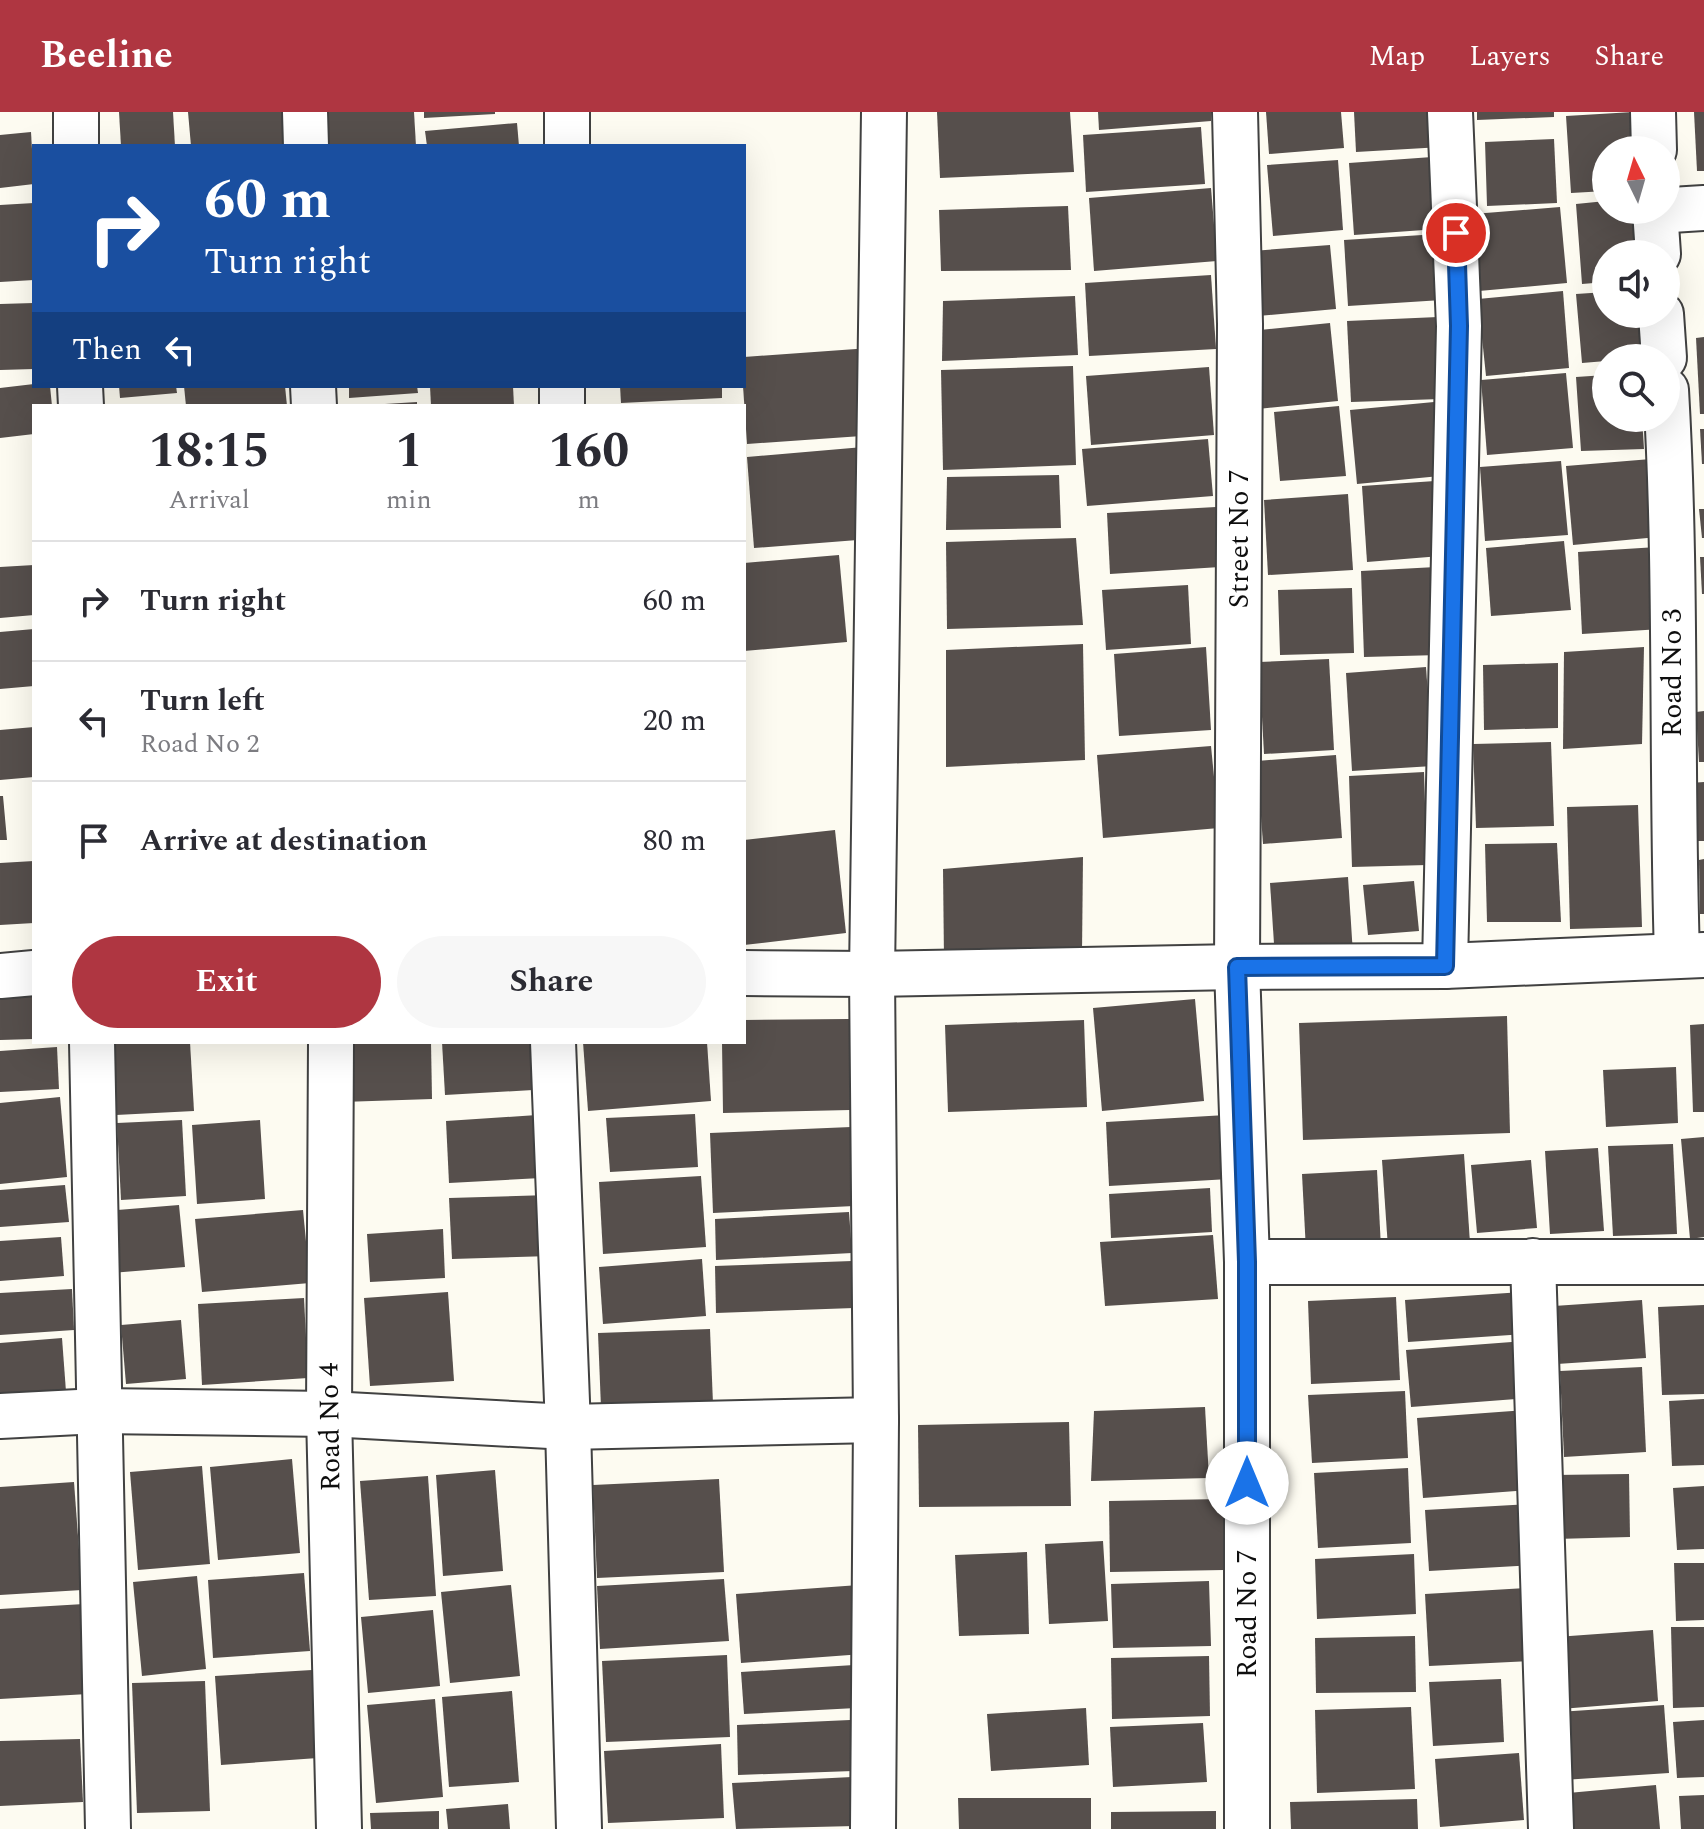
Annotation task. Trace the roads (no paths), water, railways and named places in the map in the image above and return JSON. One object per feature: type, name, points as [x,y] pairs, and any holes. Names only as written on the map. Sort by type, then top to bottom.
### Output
[{"type":"street","points":[[76,112],[76,144]]},
{"type":"street","points":[[305,112],[306,144]]},
{"type":"street","points":[[567,112],[567,144]]},
{"type":"street","points":[[873,1829],[876,1420],[872,974],[884,112]]},
{"type":"street","name":"Street No 7","points":[[1235,112],[1240,324],[1237,967]]},
{"type":"street","points":[[1445,966],[1459,326],[1450,112]]},
{"type":"street","points":[[1653,112],[1654,136]]},
{"type":"street","points":[[1680,209],[1704,208]]},
{"type":"street","name":"Road No 3","points":[[1669,432],[1673,831],[1691,955]]},
{"type":"street","points":[[746,973],[1445,966],[1691,955]]},
{"type":"street","name":"Road No 7","points":[[1237,967],[1247,1262],[1247,1829]]},
{"type":"street","points":[[0,976],[32,973]]},
{"type":"street","points":[[92,1044],[108,1829]]},
{"type":"street","name":"Road No 4","points":[[331,1044],[329,1414],[339,1821]]},
{"type":"street","points":[[553,1044],[579,1829]]},
{"type":"street","points":[[1533,1261],[1551,1829]]},
{"type":"street","points":[[1247,1262],[1704,1262]]},
{"type":"street","points":[[0,1416],[98,1411],[329,1414],[568,1427],[876,1420]]}]
